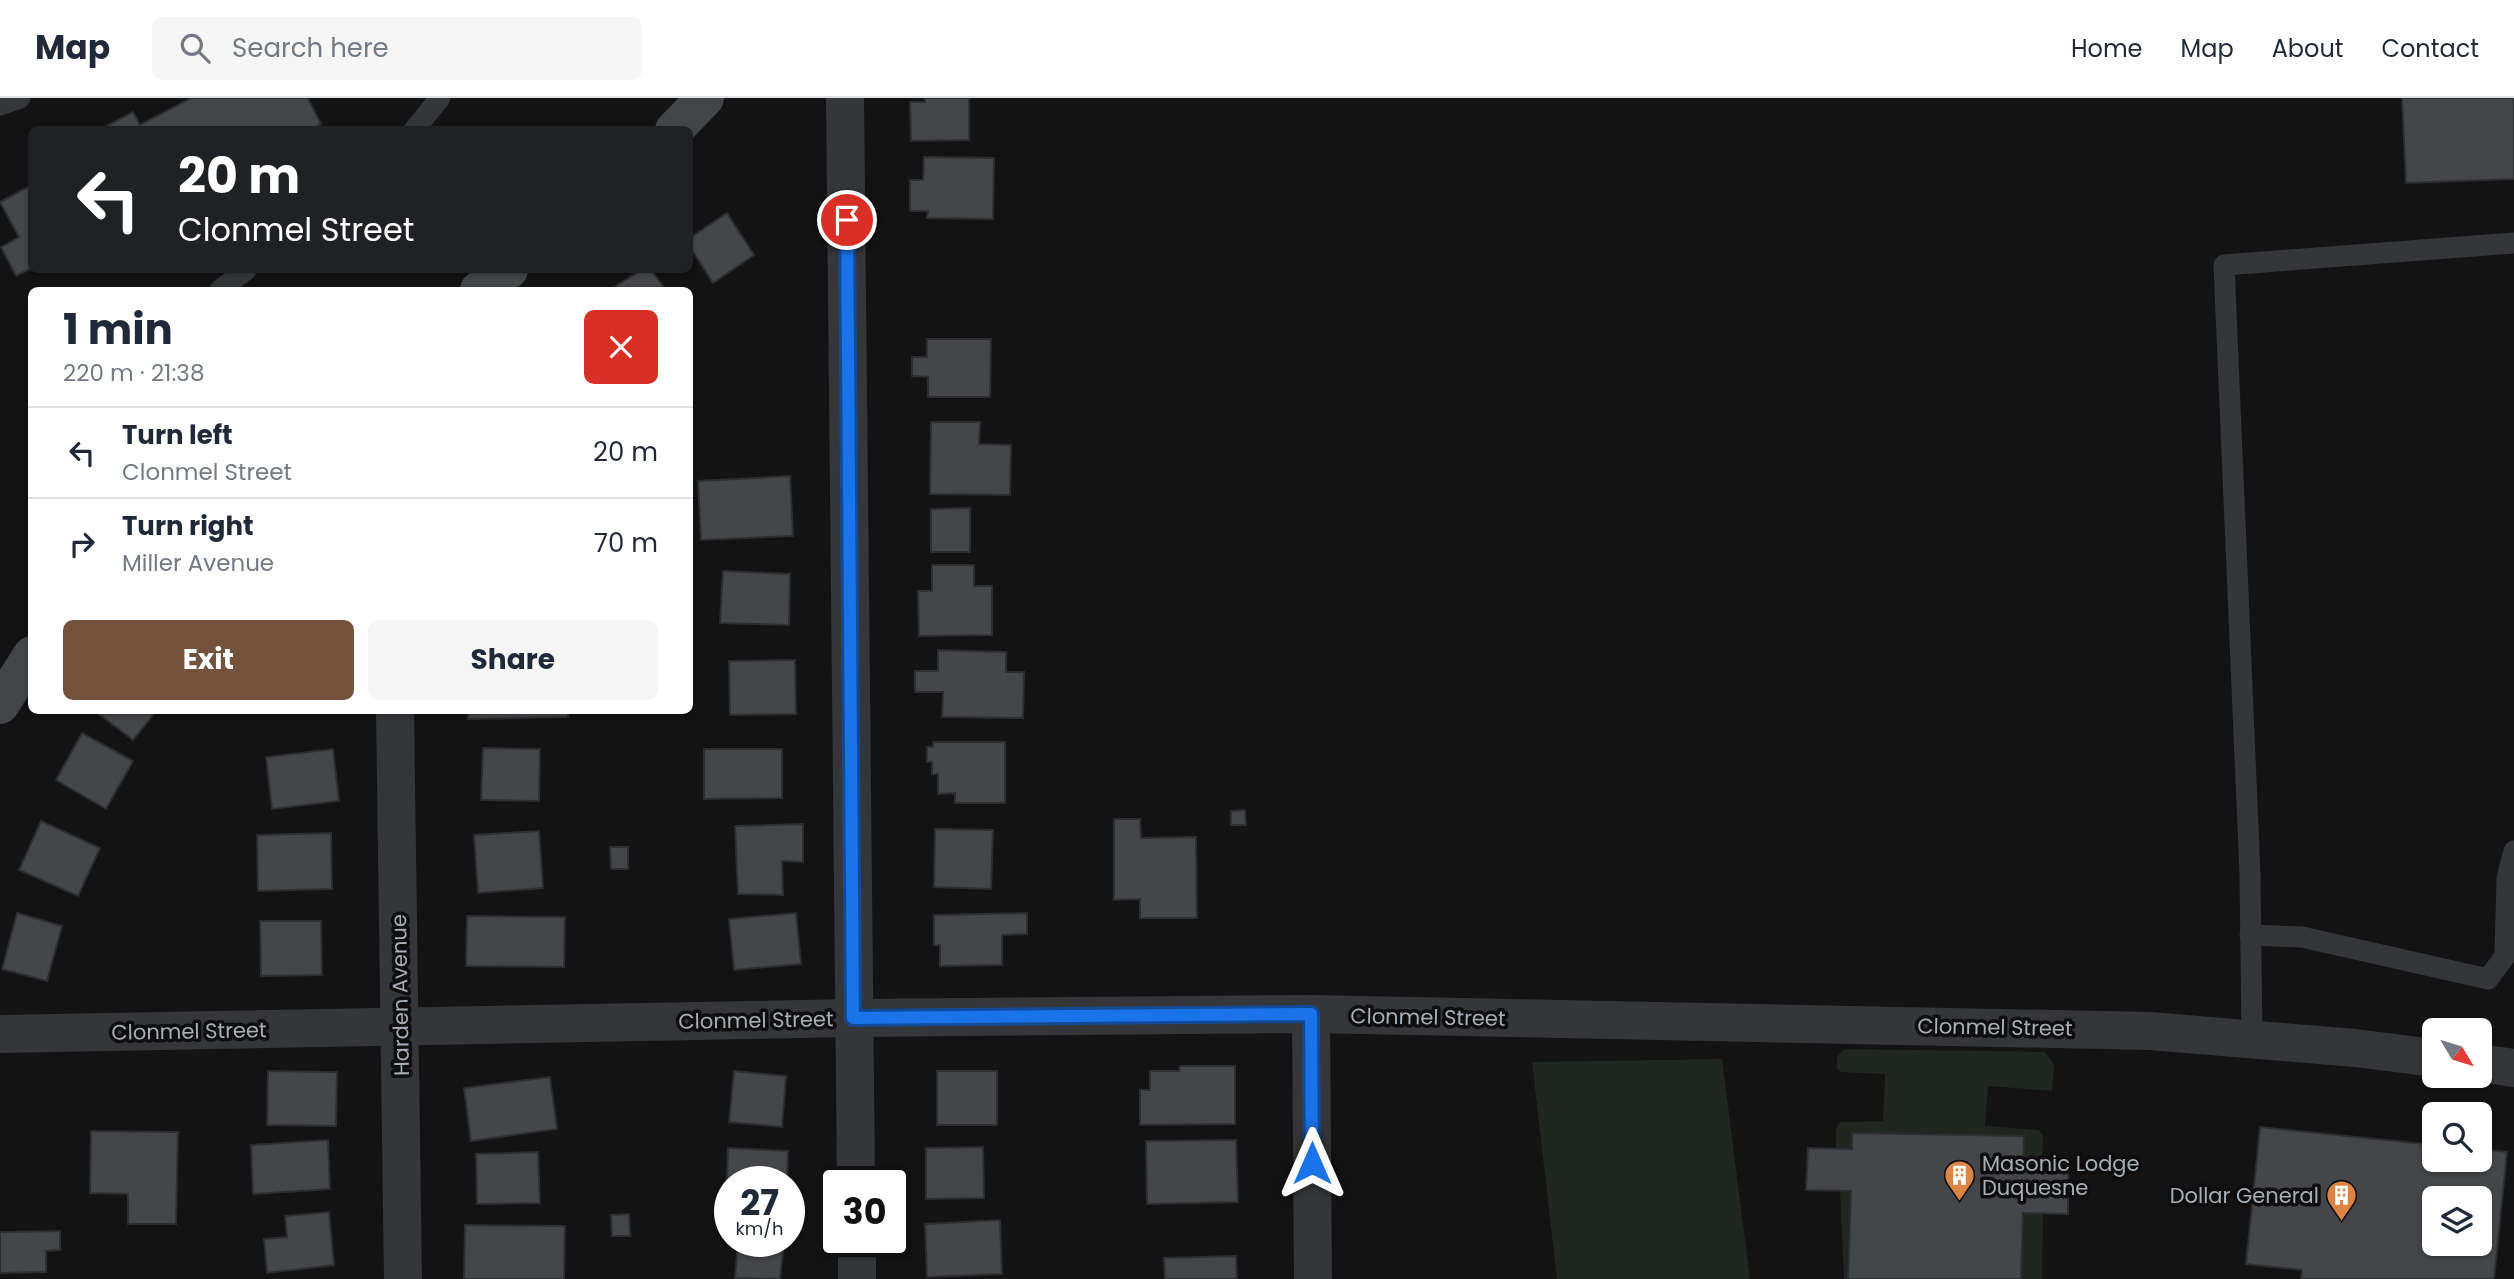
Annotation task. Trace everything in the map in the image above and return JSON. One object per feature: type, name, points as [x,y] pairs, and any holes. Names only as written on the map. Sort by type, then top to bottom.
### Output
[{"type":"street","points":[[678,126],[705,98]]},
{"type":"street","points":[[845,98],[856,1166]]},
{"type":"street","points":[[484,287],[504,273]]},
{"type":"street","points":[[0,705],[28,661]]},
{"type":"street","name":"Harden Avenue","points":[[395,714],[403,1279]]},
{"type":"street","points":[[1311,1014],[1314,1279]]},
{"type":"street","name":"Clonmel Street","points":[[0,1034],[853,1018],[1311,1014],[2150,1031],[2355,1048],[2422,1056]]},
{"type":"street","points":[[2492,1065],[2514,1068]]},
{"type":"street","points":[[857,1257],[858,1279]]},
{"type":"lane","points":[[0,105],[20,98]]},
{"type":"lane","points":[[417,126],[440,98]]},
{"type":"lane","points":[[2252,1039],[2224,264],[2514,243]]},
{"type":"lane","points":[[224,287],[242,273]]},
{"type":"lane","points":[[2250,935],[2302,937],[2488,979],[2505,956],[2507,878],[2514,851]]},
{"type":"shaded area","points":[[1845,1049],[2045,1052],[2054,1065],[2052,1091],[1988,1086],[1985,1126],[2039,1130],[2043,1136],[2042,1170],[2023,1170],[2024,1136],[1853,1133],[1852,1149],[1836,1149],[1836,1129],[1840,1122],[1883,1121],[1885,1074],[1841,1072],[1837,1068],[1837,1057]]},
{"type":"shaded area","points":[[1722,1059],[1750,1279],[1557,1279],[1532,1062]]},
{"type":"shaded area","points":[[1840,1191],[1851,1191],[1848,1279],[1844,1279]]},
{"type":"shaded area","points":[[2023,1213],[2043,1213],[2042,1279],[2021,1279]]},
{"type":"building","points":[[191,98],[308,98],[321,124],[107,126],[133,112],[140,125]]},
{"type":"building","points":[[925,98],[969,98],[969,140],[911,141],[910,102],[925,102]]},
{"type":"building","points":[[2402,98],[2514,98],[2514,179],[2406,183]]},
{"type":"building","points":[[924,157],[994,158],[993,219],[927,218],[928,211],[910,211],[910,180],[923,180]]},
{"type":"building","points":[[28,187],[28,270],[16,276],[1,247],[19,237],[0,202]]},
{"type":"building","points":[[727,213],[754,255],[713,283],[693,252],[693,236]]},
{"type":"building","points":[[636,273],[653,273],[664,287],[615,287]]},
{"type":"building","points":[[927,339],[991,339],[990,397],[928,397],[928,377],[912,376],[912,357],[927,357]]},
{"type":"building","points":[[931,422],[980,422],[979,444],[1011,445],[1010,495],[930,494]]},
{"type":"building","points":[[790,476],[793,536],[701,540],[698,481]]},
{"type":"building","points":[[970,508],[970,552],[931,552],[931,509]]},
{"type":"building","points":[[932,565],[974,565],[974,586],[992,586],[992,635],[919,636],[918,591],[932,591]]},
{"type":"building","points":[[723,571],[790,574],[789,625],[720,623]]},
{"type":"building","points":[[938,650],[1006,652],[1006,672],[1024,672],[1023,718],[942,717],[943,692],[915,692],[915,671],[938,671]]},
{"type":"building","points":[[795,660],[796,714],[730,715],[729,661]]},
{"type":"building","points":[[99,714],[154,714],[133,740]]},
{"type":"building","points":[[468,714],[568,714],[568,717],[468,719]]},
{"type":"building","points":[[82,733],[133,761],[106,809],[56,780]]},
{"type":"building","points":[[933,742],[1005,742],[1005,803],[955,803],[955,793],[938,794],[938,774],[932,774],[932,762],[927,762],[927,747],[933,747]]},
{"type":"building","points":[[483,748],[540,749],[539,801],[481,800]]},
{"type":"building","points":[[333,749],[339,801],[272,809],[266,757]]},
{"type":"building","points":[[704,749],[782,749],[782,798],[704,799]]},
{"type":"building","points":[[1245,810],[1246,825],[1231,825],[1231,811]]},
{"type":"building","points":[[1114,819],[1140,819],[1141,838],[1196,837],[1197,918],[1140,918],[1140,899],[1114,900]]},
{"type":"building","points":[[41,821],[100,848],[78,896],[19,870]]},
{"type":"building","points":[[803,824],[803,862],[782,861],[783,895],[738,894],[735,826]]},
{"type":"building","points":[[935,829],[993,830],[991,889],[934,887]]},
{"type":"building","points":[[539,831],[543,888],[478,893],[474,835]]},
{"type":"building","points":[[331,833],[332,889],[258,891],[257,835]]},
{"type":"building","points":[[610,847],[628,847],[628,869],[611,869]]},
{"type":"building","points":[[17,913],[62,926],[47,981],[2,969]]},
{"type":"building","points":[[796,913],[801,964],[734,970],[729,919]]},
{"type":"building","points":[[1027,913],[1027,934],[1002,935],[1002,965],[940,966],[940,945],[934,945],[934,915]]},
{"type":"building","points":[[467,916],[565,917],[564,967],[466,966]]},
{"type":"building","points":[[260,921],[321,921],[322,975],[261,976]]},
{"type":"building","points":[[1180,1066],[1235,1066],[1235,1124],[1140,1125],[1140,1090],[1150,1090],[1150,1071],[1179,1071]]},
{"type":"building","points":[[268,1071],[337,1072],[336,1126],[267,1125]]},
{"type":"building","points":[[734,1071],[786,1076],[782,1127],[729,1122]]},
{"type":"building","points":[[937,1071],[997,1071],[997,1125],[937,1125]]},
{"type":"building","points":[[550,1077],[557,1129],[471,1141],[464,1088]]},
{"type":"building","name":"Dollar General","points":[[2260,1127],[2422,1144],[2422,1172],[2492,1172],[2492,1150],[2507,1152],[2494,1279],[2301,1279],[2302,1270],[2246,1264]]},
{"type":"building","points":[[91,1131],[178,1132],[176,1224],[128,1224],[128,1194],[90,1193]]},
{"type":"building","name":"Masonic Lodge Duquesne","points":[[1852,1133],[2024,1136],[2023,1170],[2068,1170],[2068,1214],[2023,1213],[2021,1279],[1848,1279],[1851,1191],[1806,1190],[1808,1148],[1852,1149]]},
{"type":"building","points":[[328,1140],[330,1189],[253,1194],[251,1145]]},
{"type":"building","points":[[1236,1140],[1238,1202],[1147,1204],[1146,1141]]},
{"type":"building","points":[[983,1147],[984,1198],[926,1199],[926,1148]]},
{"type":"building","points":[[728,1148],[788,1151],[788,1166],[727,1166]]},
{"type":"building","points":[[538,1152],[540,1203],[477,1204],[476,1154]]},
{"type":"building","points":[[329,1212],[334,1265],[267,1273],[264,1239],[287,1237],[285,1216]]},
{"type":"building","points":[[629,1214],[630,1236],[612,1236],[611,1215]]},
{"type":"building","points":[[1000,1220],[1002,1274],[927,1277],[925,1224]]},
{"type":"building","points":[[465,1225],[565,1226],[564,1279],[464,1279]]},
{"type":"building","points":[[60,1231],[60,1250],[46,1251],[46,1272],[0,1273],[0,1232]]},
{"type":"building","points":[[1236,1256],[1237,1279],[1165,1279],[1164,1258]]},
{"type":"building","points":[[737,1257],[782,1257],[780,1279],[735,1278]]},
{"type":"place","name":"Masonic Lodge Duquesne","points":[[1959,1202]]},
{"type":"place","name":"Dollar General","points":[[2342,1222]]},
{"type":"route","points":[[847,220],[853,1018],[1311,1014],[1312,1163]]}]
